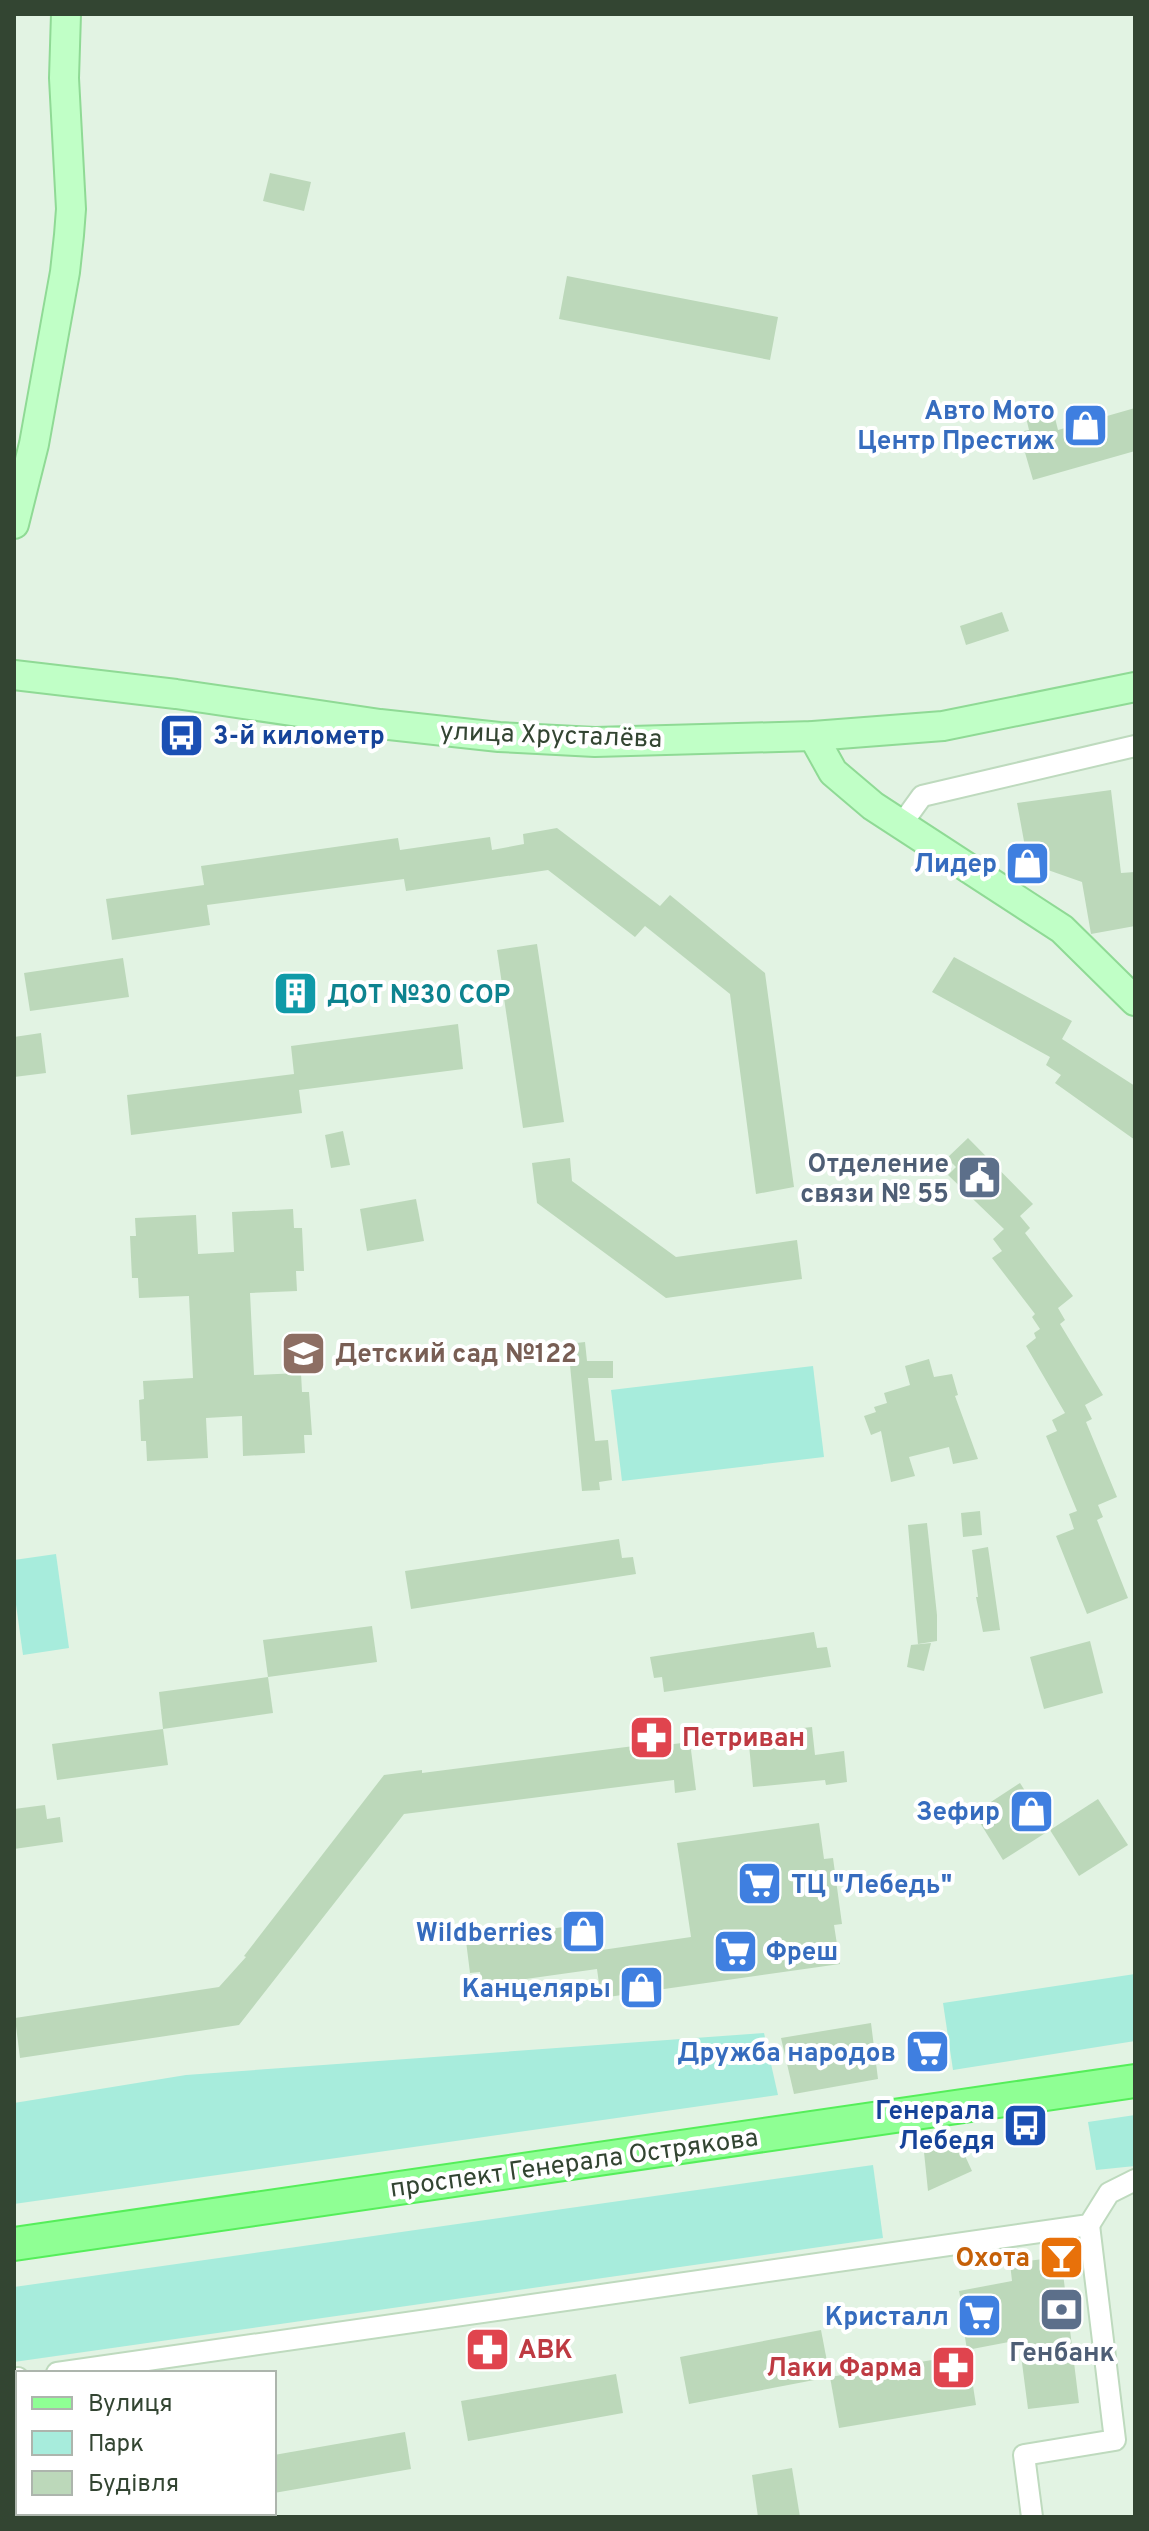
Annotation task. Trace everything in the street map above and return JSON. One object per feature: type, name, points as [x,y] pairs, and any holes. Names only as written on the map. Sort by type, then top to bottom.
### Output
[{"type":"main road","points":[[14,524],[34,444],[69,235],[71,209],[64,78],[66,14]]},
{"type":"main road","name":"улица Хрусталёва","points":[[14,675],[176,694],[380,724],[499,737],[595,742],[813,736],[943,726],[1135,687]]},
{"type":"main road","points":[[813,736],[833,772],[873,806],[1062,929],[1135,1001]]},
{"type":"main road","name":"проспект Генерала Острякова","points":[[14,2244],[1135,2081]]},
{"type":"street","points":[[901,825],[922,796],[1135,746]]},
{"type":"street","points":[[1032,2517],[1024,2455],[1115,2440],[1089,2225],[1109,2193],[1135,2180]]},
{"type":"street","points":[[71,2371],[1089,2225]]},
{"type":"green space","points":[[813,1366],[824,1457],[622,1481],[611,1390]]},
{"type":"green space","points":[[56,1554],[69,1648],[23,1655],[14,1590],[14,1560]]},
{"type":"green space","points":[[1135,1974],[1135,2041],[953,2070],[943,2003]]},
{"type":"green space","points":[[764,2033],[778,2095],[14,2204],[14,2103],[186,2075]]},
{"type":"green space","points":[[1135,2115],[1135,2166],[1096,2170],[1088,2122]]},
{"type":"green space","points":[[873,2165],[883,2238],[14,2362],[14,2287]]},
{"type":"building","points":[[270,173],[311,182],[304,211],[263,201]]},
{"type":"building","points":[[567,276],[778,317],[770,360],[559,319]]},
{"type":"building","points":[[1051,402],[1058,430],[1135,408],[1135,451],[1033,480],[1019,432],[1029,430],[1024,409]]},
{"type":"building","points":[[1002,612],[1009,631],[966,645],[960,626]]},
{"type":"building","points":[[1111,790],[1121,873],[1135,872],[1135,926],[1091,934],[1082,882],[1028,863],[1017,803]]},
{"type":"building","points":[[557,828],[660,906],[670,895],[765,973],[794,1187],[756,1194],[730,994],[645,926],[635,937],[548,870],[406,891],[404,879],[207,905],[210,925],[112,940],[106,899],[204,885],[201,866],[398,838],[400,850],[490,837],[492,850],[524,844],[523,834]]},
{"type":"building","points":[[537,944],[564,1122],[523,1128],[497,950]]},
{"type":"building","points":[[954,957],[1072,1021],[1062,1039],[1135,1086],[1135,1140],[1055,1083],[1061,1075],[1046,1065],[1050,1057],[932,992]]},
{"type":"building","points":[[123,958],[129,997],[30,1011],[24,973]]},
{"type":"building","name":"ДОТ №30 СОР","points":[[296,978],[306,982],[310,992],[306,1002],[296,1006],[286,1002],[282,992],[286,982]]},
{"type":"building","points":[[458,1024],[463,1069],[299,1090],[302,1113],[131,1135],[127,1095],[294,1074],[291,1046]]},
{"type":"building","points":[[41,1033],[46,1073],[14,1077],[14,1037]]},
{"type":"building","points":[[343,1131],[350,1165],[331,1168],[325,1135]]},
{"type":"building","points":[[968,1138],[1033,1204],[1020,1216],[1030,1228],[1025,1233],[1073,1296],[1058,1308],[1065,1320],[1060,1324],[1103,1395],[1085,1405],[1092,1419],[1086,1422],[1117,1497],[1098,1505],[1103,1517],[1097,1520],[1128,1598],[1087,1614],[1056,1536],[1074,1529],[1069,1514],[1077,1511],[1046,1436],[1057,1431],[1052,1420],[1065,1413],[1026,1346],[1036,1338],[1034,1333],[1040,1329],[1032,1317],[1035,1314],[992,1258],[1002,1251],[993,1239],[1004,1229],[948,1175],[956,1167],[947,1158]]},
{"type":"building","points":[[570,1158],[572,1181],[676,1257],[797,1240],[802,1279],[666,1298],[537,1203],[532,1163]]},
{"type":"building","points":[[416,1199],[424,1241],[367,1251],[360,1209]]},
{"type":"building","points":[[293,1209],[294,1228],[302,1228],[304,1271],[296,1271],[297,1291],[250,1293],[254,1375],[301,1373],[302,1392],[309,1392],[312,1435],[304,1435],[305,1453],[243,1456],[242,1416],[206,1418],[208,1458],[147,1461],[146,1441],[141,1441],[139,1400],[144,1399],[143,1381],[193,1378],[189,1296],[139,1298],[138,1278],[132,1278],[130,1236],[136,1236],[135,1218],[196,1215],[198,1254],[234,1252],[232,1212]]},
{"type":"building","points":[[585,1342],[587,1361],[613,1361],[613,1378],[588,1378],[595,1441],[608,1440],[612,1480],[599,1482],[600,1490],[582,1491],[568,1344]]},
{"type":"building","points":[[929,1359],[934,1377],[952,1374],[958,1395],[955,1396],[978,1459],[953,1464],[949,1447],[909,1457],[915,1476],[891,1482],[881,1431],[871,1435],[864,1416],[876,1412],[874,1407],[887,1403],[884,1393],[910,1385],[905,1366]]},
{"type":"building","points":[[980,1511],[982,1535],[963,1537],[961,1513]]},
{"type":"building","points":[[927,1523],[937,1641],[918,1644],[908,1525]]},
{"type":"building","points":[[619,1539],[622,1558],[633,1557],[636,1574],[411,1609],[405,1571]]},
{"type":"building","points":[[988,1547],[1000,1630],[983,1632],[972,1550]]},
{"type":"building","points":[[372,1626],[377,1662],[268,1677],[263,1640]]},
{"type":"building","points":[[814,1632],[817,1648],[827,1647],[831,1667],[664,1692],[662,1677],[654,1678],[650,1657]]},
{"type":"building","points":[[1090,1641],[1103,1693],[1044,1709],[1030,1657]]},
{"type":"building","points":[[931,1643],[924,1671],[907,1667],[911,1645]]},
{"type":"building","points":[[268,1677],[273,1713],[163,1729],[159,1692]]},
{"type":"building","points":[[812,1727],[815,1755],[844,1751],[847,1782],[826,1785],[825,1780],[753,1787],[748,1734]]},
{"type":"building","points":[[163,1729],[168,1765],[57,1780],[52,1744]]},
{"type":"building","points":[[690,1742],[696,1790],[675,1793],[674,1780],[404,1814],[239,2025],[20,2058],[15,2018],[219,1987],[246,1957],[384,1775]]},
{"type":"building","points":[[1020,1783],[1050,1830],[1003,1860],[974,1813]]},
{"type":"building","points":[[1098,1799],[1128,1845],[1079,1876],[1050,1830]]},
{"type":"building","points":[[45,1805],[47,1819],[60,1817],[63,1842],[14,1849],[14,1809]]},
{"type":"building","name":"ТЦ \"Лебедь\"","points":[[819,1823],[824,1859],[833,1858],[842,1924],[834,1925],[840,1964],[601,1998],[597,1969],[482,1985],[480,1972],[470,1973],[466,1941],[591,1923],[595,1951],[691,1937],[677,1843]]},
{"type":"building","points":[[871,2023],[878,2079],[794,2094],[781,2038]]},
{"type":"building","points":[[960,2145],[972,2171],[928,2191],[924,2152]]},
{"type":"building","points":[[1061,2257],[1079,2403],[1028,2409],[1019,2340],[967,2350],[964,2331],[967,2331],[959,2291],[1012,2281],[1010,2263]]},
{"type":"building","points":[[821,2330],[830,2377],[689,2404],[680,2357]]},
{"type":"building","points":[[968,2354],[976,2405],[839,2428],[830,2377]]},
{"type":"building","points":[[616,2374],[623,2413],[468,2441],[461,2401]]},
{"type":"building","points":[[405,2432],[411,2469],[276,2493],[276,2455]]},
{"type":"building","points":[[792,2468],[800,2517],[758,2517],[752,2475]]},
{"type":"place","name":"Авто Мото Центр Престиж","points":[[1086,425]]},
{"type":"place","name":"3-й километр","points":[[182,735]]},
{"type":"place","name":"Лидер","points":[[1028,863]]},
{"type":"place","name":"ДОТ №30 СОР","points":[[296,994]]},
{"type":"place","name":"Отделение связи № 55","points":[[980,1178]]},
{"type":"place","name":"Детский сад №122","points":[[304,1353]]},
{"type":"place","name":"Петриван","points":[[651,1737]]},
{"type":"place","name":"Зефир","points":[[1031,1811]]},
{"type":"place","name":"ТЦ \"Лебедь\"","points":[[760,1884]]},
{"type":"place","name":"Wildberries","points":[[584,1932]]},
{"type":"place","name":"Фреш","points":[[735,1951]]},
{"type":"place","name":"Канцеляры","points":[[642,1988]]},
{"type":"place","name":"Дружба народов","points":[[927,2052]]},
{"type":"place","name":"Генерала Лебедя","points":[[1026,2125]]},
{"type":"place","name":"Охота","points":[[1061,2257]]},
{"type":"place","name":"Генбанк","points":[[1062,2309]]},
{"type":"place","name":"Кристалл","points":[[980,2316]]},
{"type":"place","name":"АВК","points":[[487,2349]]},
{"type":"place","name":"Лаки Фарма","points":[[953,2367]]}]
